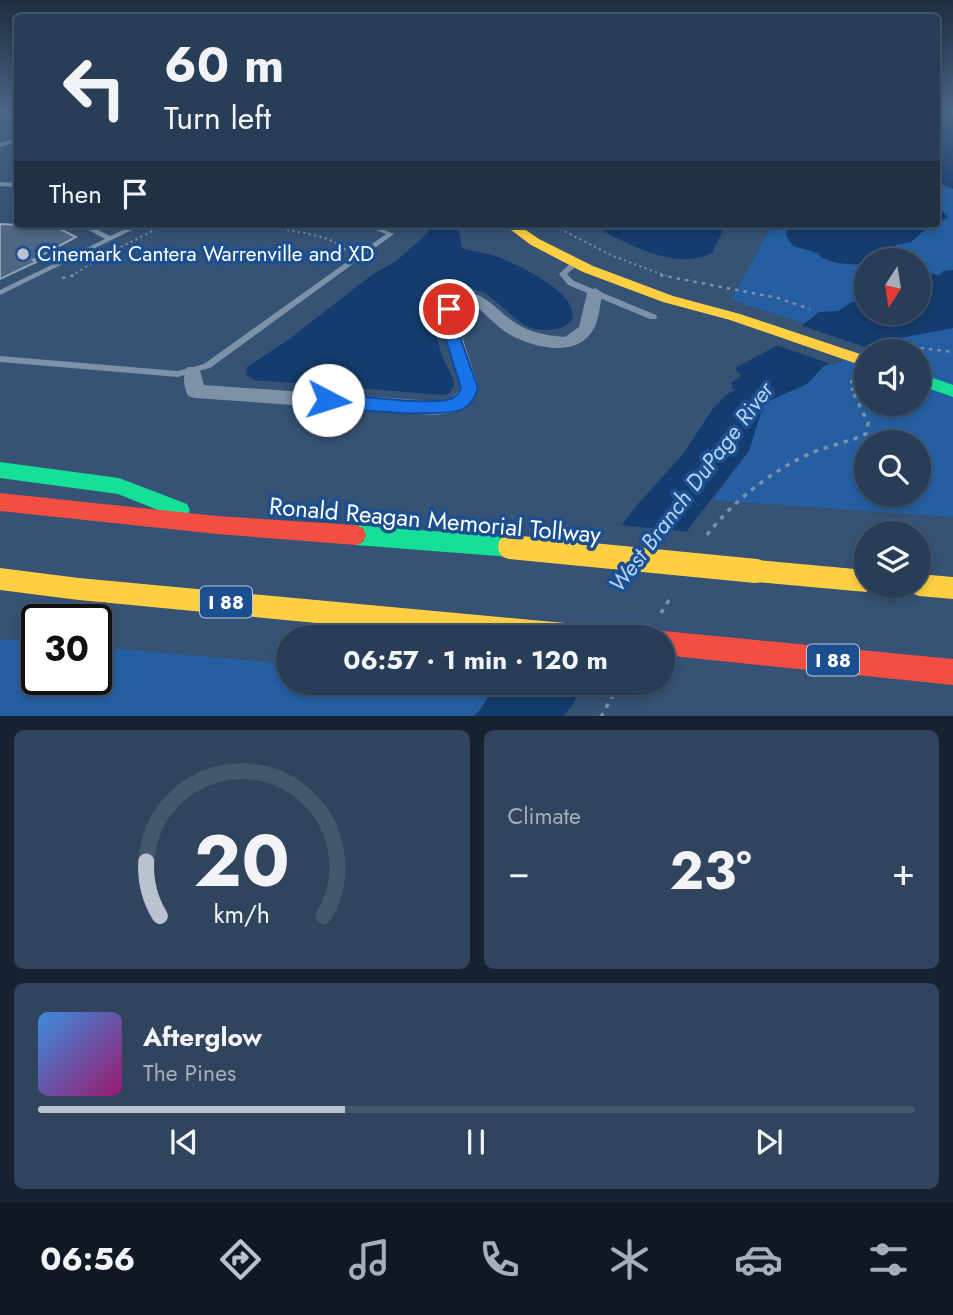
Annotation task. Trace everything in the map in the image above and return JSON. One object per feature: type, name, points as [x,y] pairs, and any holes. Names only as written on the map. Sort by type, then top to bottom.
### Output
[{"type":"main road","points":[[515,228],[535,242],[576,263],[668,299],[758,324],[854,358]]},
{"type":"main road","points":[[544,228],[596,257],[735,317]]},
{"type":"main road","points":[[931,384],[953,391]]},
{"type":"main road","points":[[0,470],[119,486],[217,525]]},
{"type":"main road","name":"Ronald Reagan Memorial Tollway","points":[[0,502],[217,525],[510,547],[854,580]]},
{"type":"main road","name":"I 88","points":[[0,579],[79,589],[470,625]]},
{"type":"main road","points":[[931,586],[953,588]]},
{"type":"main road","points":[[0,592],[79,589]]},
{"type":"main road","name":"I 88","points":[[675,644],[953,672]]},
{"type":"street","points":[[193,372],[195,391],[390,406],[456,405],[466,398],[470,388],[449,321],[450,302],[457,297],[468,297],[481,302],[506,325],[519,332],[563,343],[579,337],[589,324],[594,293]]},
{"type":"lane","points":[[89,228],[110,239]]},
{"type":"lane","points":[[0,293],[133,228]]},
{"type":"lane","points":[[0,359],[178,374],[193,372],[207,366],[391,234],[374,228]]},
{"type":"lane","points":[[576,263],[566,270],[565,278],[653,317]]},
{"type":"path","points":[[62,278],[76,276],[94,260],[158,228]]},
{"type":"path","points":[[276,228],[283,231],[295,228],[341,245],[348,250],[348,254],[338,262],[347,265]]},
{"type":"path","points":[[558,228],[619,259],[675,279],[771,295],[810,309]]},
{"type":"path","points":[[97,246],[111,252]]},
{"type":"path","points":[[931,348],[953,352]]},
{"type":"path","points":[[705,537],[712,526],[734,505],[761,485],[813,452],[848,443],[866,434],[868,423],[850,385],[853,376]]},
{"type":"path","points":[[660,615],[673,593]]},
{"type":"path","points":[[601,716],[613,695]]},
{"type":"shaded area","points":[[940,144],[953,144],[953,517],[712,500],[724,485],[764,403],[807,384],[824,366],[854,351],[854,416],[931,416],[931,339],[854,339],[731,300],[771,228],[940,228]]},
{"type":"shaded area","points":[[0,639],[21,641],[21,695],[112,695],[112,648],[276,663],[276,695],[490,695],[473,716],[0,716]]},
{"type":"water","points":[[940,144],[953,144],[953,189],[940,184]]},
{"type":"water","points":[[940,209],[948,217],[940,221]]},
{"type":"water","points":[[429,228],[459,228],[462,248],[504,260],[544,280],[566,299],[572,309],[572,319],[559,328],[538,330],[521,323],[484,293],[468,288],[441,291],[435,305],[436,333],[440,351],[454,385],[450,393],[444,395],[255,380],[246,375],[247,367],[288,340],[373,274],[395,262],[428,233]]},
{"type":"water","points":[[597,228],[724,228],[712,253],[697,258],[665,257]]},
{"type":"water","points":[[787,228],[927,228],[911,242],[892,248],[854,248],[854,264],[837,263],[822,258],[818,253],[793,246],[786,236]]},
{"type":"water","name":"West Branch DuPage River","points":[[953,270],[953,328],[896,339],[854,339],[854,352],[824,366],[807,384],[764,403],[749,451],[692,524],[622,625],[543,625],[639,503],[683,454],[714,407],[727,394],[736,390],[732,388],[732,382],[741,376],[735,368],[778,345],[819,312],[838,311],[854,301],[854,326],[931,326],[931,273],[939,275],[943,271]]},
{"type":"water","points":[[490,695],[577,695],[564,716],[474,716]]},
{"type":"pier","points":[[800,325],[854,343],[854,355],[834,365],[773,344]]},
{"type":"pier","points":[[619,525],[691,532],[627,625],[540,625]]},
{"type":"building","name":"Cinemark Cantera Warrenville and XD","points":[[0,224],[14,225],[14,228],[58,228],[76,237],[33,260],[36,262],[0,279]]},
{"type":"traffic: fast","points":[[931,383],[953,391]]},
{"type":"traffic: fast","points":[[0,470],[119,486],[180,510]]},
{"type":"traffic: fast","points":[[356,535],[510,547]]},
{"type":"traffic: slow","points":[[515,228],[535,242],[588,269],[668,299],[735,317],[854,358]]},
{"type":"traffic: slow","points":[[510,547],[756,571]]},
{"type":"traffic: slow","points":[[756,571],[854,580]]},
{"type":"traffic: slow","points":[[0,579],[460,625]]},
{"type":"traffic: slow","points":[[931,586],[953,588]]},
{"type":"traffic: jam","points":[[0,502],[217,525],[356,535]]},
{"type":"traffic: jam","points":[[675,644],[953,672]]},
{"type":"place","name":"Cinemark Cantera Warrenville and XD","points":[[23,254]]},
{"type":"route","points":[[328,400],[433,408],[456,405],[466,398],[470,388],[453,340],[449,309]]}]
